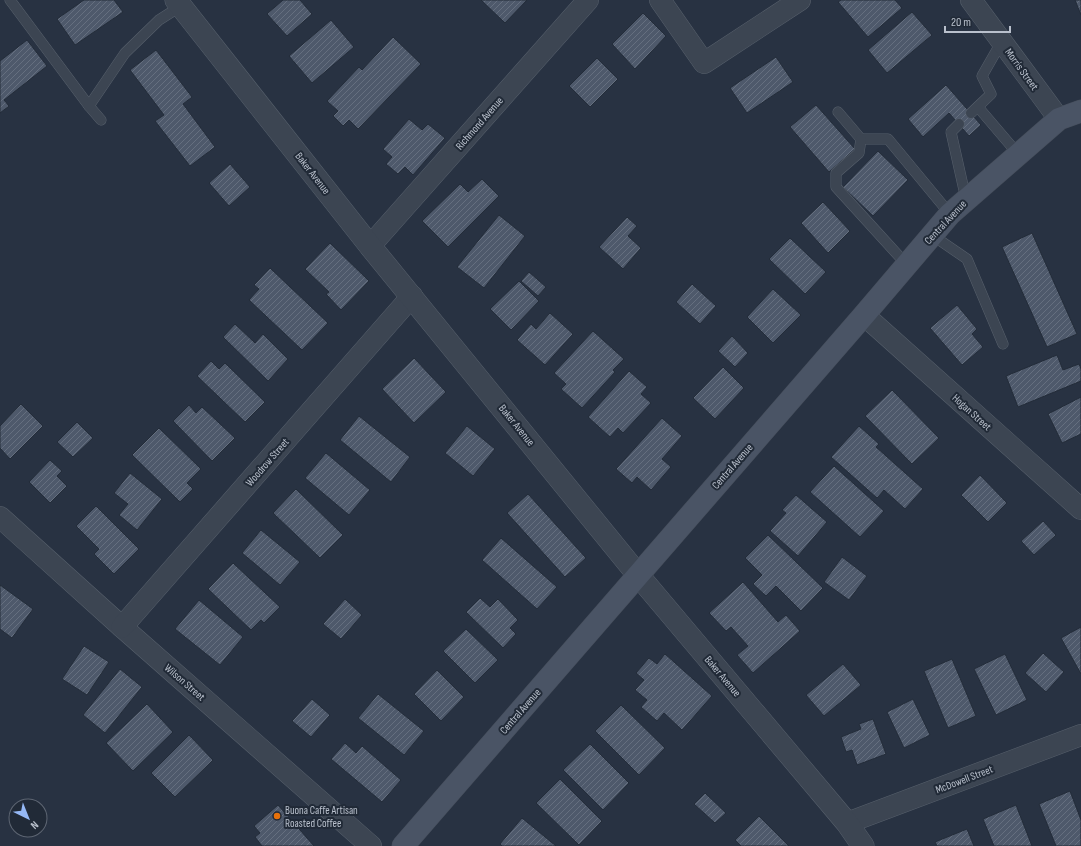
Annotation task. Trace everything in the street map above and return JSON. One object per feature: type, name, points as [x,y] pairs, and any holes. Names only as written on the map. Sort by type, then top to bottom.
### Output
[{"type":"main road","name":"Central Avenue","points":[[403,846],[950,214],[1059,119],[1081,110]]},
{"type":"street","name":"Richmond Avenue","points":[[370,246],[588,0]]},
{"type":"street","points":[[660,0],[704,62],[800,0]]},
{"type":"street","name":"Morris Street","points":[[971,0],[1059,119]]},
{"type":"street","name":"Baker Avenue","points":[[179,3],[370,246],[638,575],[847,823],[863,846]]},
{"type":"street","name":"Woodrow Street","points":[[122,627],[412,296]]},
{"type":"street","name":"Hogan Street","points":[[864,315],[1081,510]]},
{"type":"street","name":"Wilson Street","points":[[0,517],[122,627],[371,846]]},
{"type":"street","name":"McDowell Street","points":[[847,823],[1081,735]]},
{"type":"lane","points":[[10,0],[101,120]]},
{"type":"lane","points":[[89,106],[125,53],[179,3]]},
{"type":"lane","points":[[1002,41],[982,76],[991,94],[974,110],[1018,154]]},
{"type":"lane","points":[[838,112],[861,139],[859,153],[836,173],[836,187],[907,265]]},
{"type":"lane","points":[[959,124],[952,132],[966,200]]},
{"type":"lane","points":[[861,139],[888,139],[950,214]]},
{"type":"lane","points":[[932,235],[967,259],[1003,344]]},
{"type":"building","points":[[84,0],[114,0],[123,12],[75,45],[57,19]]},
{"type":"building","points":[[283,0],[300,0],[312,14],[287,36],[267,14]]},
{"type":"building","points":[[481,0],[527,0],[505,23]]},
{"type":"building","points":[[841,0],[895,0],[902,8],[868,37],[838,2]]},
{"type":"building","points":[[1075,0],[1081,0],[1081,15]]},
{"type":"building","points":[[912,12],[932,35],[887,73],[868,50]]},
{"type":"building","points":[[643,13],[666,36],[635,69],[612,44]]},
{"type":"building","points":[[331,20],[354,47],[312,83],[289,56]]},
{"type":"building","points":[[393,37],[421,64],[358,129],[349,120],[343,126],[333,116],[338,111],[327,101],[359,67],[362,70]]},
{"type":"building","points":[[27,40],[47,66],[4,100],[9,106],[0,113],[0,61]]},
{"type":"building","points":[[156,50],[192,97],[183,104],[215,147],[190,166],[155,121],[164,115],[130,70]]},
{"type":"building","points":[[776,57],[793,82],[747,113],[730,88]]},
{"type":"building","points":[[597,58],[618,79],[590,107],[569,86]]},
{"type":"building","points":[[946,85],[981,125],[969,136],[949,113],[923,137],[908,119]]},
{"type":"building","points":[[816,105],[855,149],[829,172],[790,127]]},
{"type":"building","points":[[409,119],[422,130],[428,124],[445,138],[413,175],[405,167],[398,174],[386,164],[392,157],[383,149]]},
{"type":"building","points":[[878,151],[908,180],[873,216],[843,187]]},
{"type":"building","points":[[230,164],[250,187],[229,206],[209,183]]},
{"type":"building","points":[[482,179],[499,196],[448,247],[422,221],[460,184],[468,192]]},
{"type":"building","points":[[823,202],[850,231],[828,253],[801,223]]},
{"type":"building","points":[[499,215],[525,236],[484,288],[457,267]]},
{"type":"building","points":[[627,217],[637,226],[628,236],[641,248],[623,269],[599,247]]},
{"type":"building","points":[[1032,233],[1077,334],[1047,347],[1002,247]]},
{"type":"building","points":[[790,238],[826,272],[805,294],[769,259]]},
{"type":"building","points":[[330,243],[369,281],[341,310],[326,294],[329,292],[305,269]]},
{"type":"building","points":[[270,268],[328,323],[302,350],[249,300],[259,289],[254,285]]},
{"type":"building","points":[[529,272],[546,287],[538,296],[521,281]]},
{"type":"building","points":[[519,281],[539,301],[511,330],[490,309]]},
{"type":"building","points":[[692,284],[716,306],[700,324],[676,302]]},
{"type":"building","points":[[773,289],[801,315],[773,343],[747,317]]},
{"type":"building","points":[[957,305],[977,329],[972,334],[983,347],[962,365],[930,328]]},
{"type":"building","points":[[550,313],[573,334],[545,365],[517,340],[531,324],[536,329]]},
{"type":"building","points":[[235,324],[255,343],[263,334],[288,359],[268,381],[223,337]]},
{"type":"building","points":[[593,331],[624,359],[613,370],[615,372],[582,408],[561,389],[566,384],[554,373]]},
{"type":"building","points":[[732,336],[748,353],[735,367],[718,351]]},
{"type":"building","points":[[1057,355],[1063,370],[1079,364],[1081,369],[1081,381],[1018,407],[1006,376]]},
{"type":"building","points":[[414,358],[446,392],[414,423],[382,389]]},
{"type":"building","points":[[211,361],[219,369],[225,363],[265,402],[245,422],[197,376]]},
{"type":"building","points":[[723,367],[744,388],[715,419],[693,398]]},
{"type":"building","points":[[629,371],[647,387],[641,394],[651,403],[623,433],[618,428],[610,437],[588,417]]},
{"type":"building","points":[[892,390],[939,438],[912,464],[865,416]]},
{"type":"building","points":[[1081,397],[1081,434],[1062,443],[1048,414]]},
{"type":"building","points":[[21,404],[43,426],[10,459],[0,448],[0,426]]},
{"type":"building","points":[[189,405],[196,413],[202,407],[235,438],[212,461],[173,421]]},
{"type":"building","points":[[359,416],[410,457],[391,482],[340,440]]},
{"type":"building","points":[[662,418],[682,436],[662,459],[671,467],[651,490],[637,477],[632,483],[616,469]]},
{"type":"building","points":[[77,422],[93,438],[73,457],[57,442]]},
{"type":"building","points":[[467,426],[495,449],[473,476],[445,453]]},
{"type":"building","points":[[859,426],[879,444],[876,447],[923,489],[905,509],[884,490],[877,498],[831,457]]},
{"type":"building","points":[[159,428],[201,469],[187,483],[193,489],[180,502],[132,455]]},
{"type":"building","points":[[326,453],[370,490],[349,515],[305,478]]},
{"type":"building","points":[[50,460],[62,471],[57,476],[67,486],[50,503],[29,482]]},
{"type":"building","points":[[834,466],[884,511],[860,537],[810,492]]},
{"type":"building","points":[[130,473],[162,499],[137,530],[119,515],[128,504],[114,493]]},
{"type":"building","points":[[980,475],[1007,503],[988,522],[961,495]]},
{"type":"building","points":[[296,489],[343,535],[320,558],[273,513]]},
{"type":"building","points":[[528,494],[586,558],[565,577],[507,513]]},
{"type":"building","points":[[796,495],[827,522],[798,556],[770,531],[786,513],[782,510]]},
{"type":"building","points":[[96,506],[139,549],[114,574],[94,554],[99,549],[76,526]]},
{"type":"building","points":[[1043,521],[1056,535],[1034,555],[1021,541]]},
{"type":"building","points":[[261,530],[300,562],[280,585],[242,553]]},
{"type":"building","points":[[768,535],[823,588],[801,611],[776,586],[766,596],[753,584],[762,575],[745,558]]},
{"type":"building","points":[[501,538],[557,587],[537,609],[482,560]]},
{"type":"building","points":[[842,557],[867,576],[849,600],[824,582]]},
{"type":"building","points":[[233,563],[280,607],[264,623],[261,620],[251,630],[208,589]]},
{"type":"building","points":[[743,582],[778,622],[786,615],[800,631],[753,673],[737,655],[748,646],[731,627],[726,631],[709,613]]},
{"type":"building","points":[[0,585],[33,609],[12,638],[0,629]]},
{"type":"building","points":[[480,598],[490,607],[498,599],[518,620],[510,628],[516,634],[503,648],[466,612]]},
{"type":"building","points":[[345,599],[362,615],[341,639],[323,624]]},
{"type":"building","points":[[199,600],[243,637],[220,665],[175,629]]},
{"type":"building","points":[[1081,627],[1081,674],[1061,638]]},
{"type":"building","points":[[466,629],[498,660],[475,683],[443,651]]},
{"type":"building","points":[[84,646],[109,662],[87,695],[62,679]]},
{"type":"building","points":[[1043,653],[1064,672],[1046,692],[1025,673]]},
{"type":"building","points":[[665,654],[712,696],[682,730],[664,713],[657,721],[641,707],[647,700],[635,690],[644,680],[636,673],[649,658],[657,664]]},
{"type":"building","points":[[1005,654],[1027,700],[996,715],[974,669]]},
{"type":"building","points":[[952,659],[976,716],[948,728],[924,671]]},
{"type":"building","points":[[843,664],[861,685],[824,716],[806,695]]},
{"type":"building","points":[[120,669],[142,687],[105,733],[83,715]]},
{"type":"building","points":[[437,670],[464,697],[441,721],[414,694]]},
{"type":"building","points":[[378,694],[424,731],[404,755],[358,718]]},
{"type":"building","points":[[312,699],[330,715],[311,737],[292,721]]},
{"type":"building","points":[[913,699],[930,735],[904,748],[887,712]]},
{"type":"building","points":[[147,704],[173,732],[133,771],[106,743]]},
{"type":"building","points":[[621,705],[665,748],[639,775],[595,731]]},
{"type":"building","points":[[873,719],[886,754],[857,765],[852,750],[846,752],[841,737],[861,729],[859,724]]},
{"type":"building","points":[[189,735],[213,760],[175,797],[151,773]]},
{"type":"building","points":[[345,743],[356,753],[362,746],[401,780],[382,802],[331,759]]},
{"type":"building","points":[[590,744],[629,783],[603,810],[563,770]]},
{"type":"building","points":[[560,779],[602,821],[579,845],[536,803]]},
{"type":"building","points":[[1070,791],[1081,820],[1081,846],[1056,846],[1039,804]]},
{"type":"building","points":[[705,793],[726,813],[715,823],[694,804]]},
{"type":"building","name":"Buona Caffe Artisan Roasted Coffee","points":[[278,805],[314,846],[262,846],[255,837],[260,833],[254,826]]},
{"type":"building","points":[[1016,805],[1032,846],[994,846],[983,819]]},
{"type":"building","points":[[759,816],[789,846],[741,846],[735,840]]},
{"type":"building","points":[[522,818],[556,846],[502,846],[500,844]]},
{"type":"building","points":[[967,829],[974,846],[937,846],[935,842]]},
{"type":"place","name":"Buona Caffe Artisan Roasted Coffee","points":[[277,816]]}]
